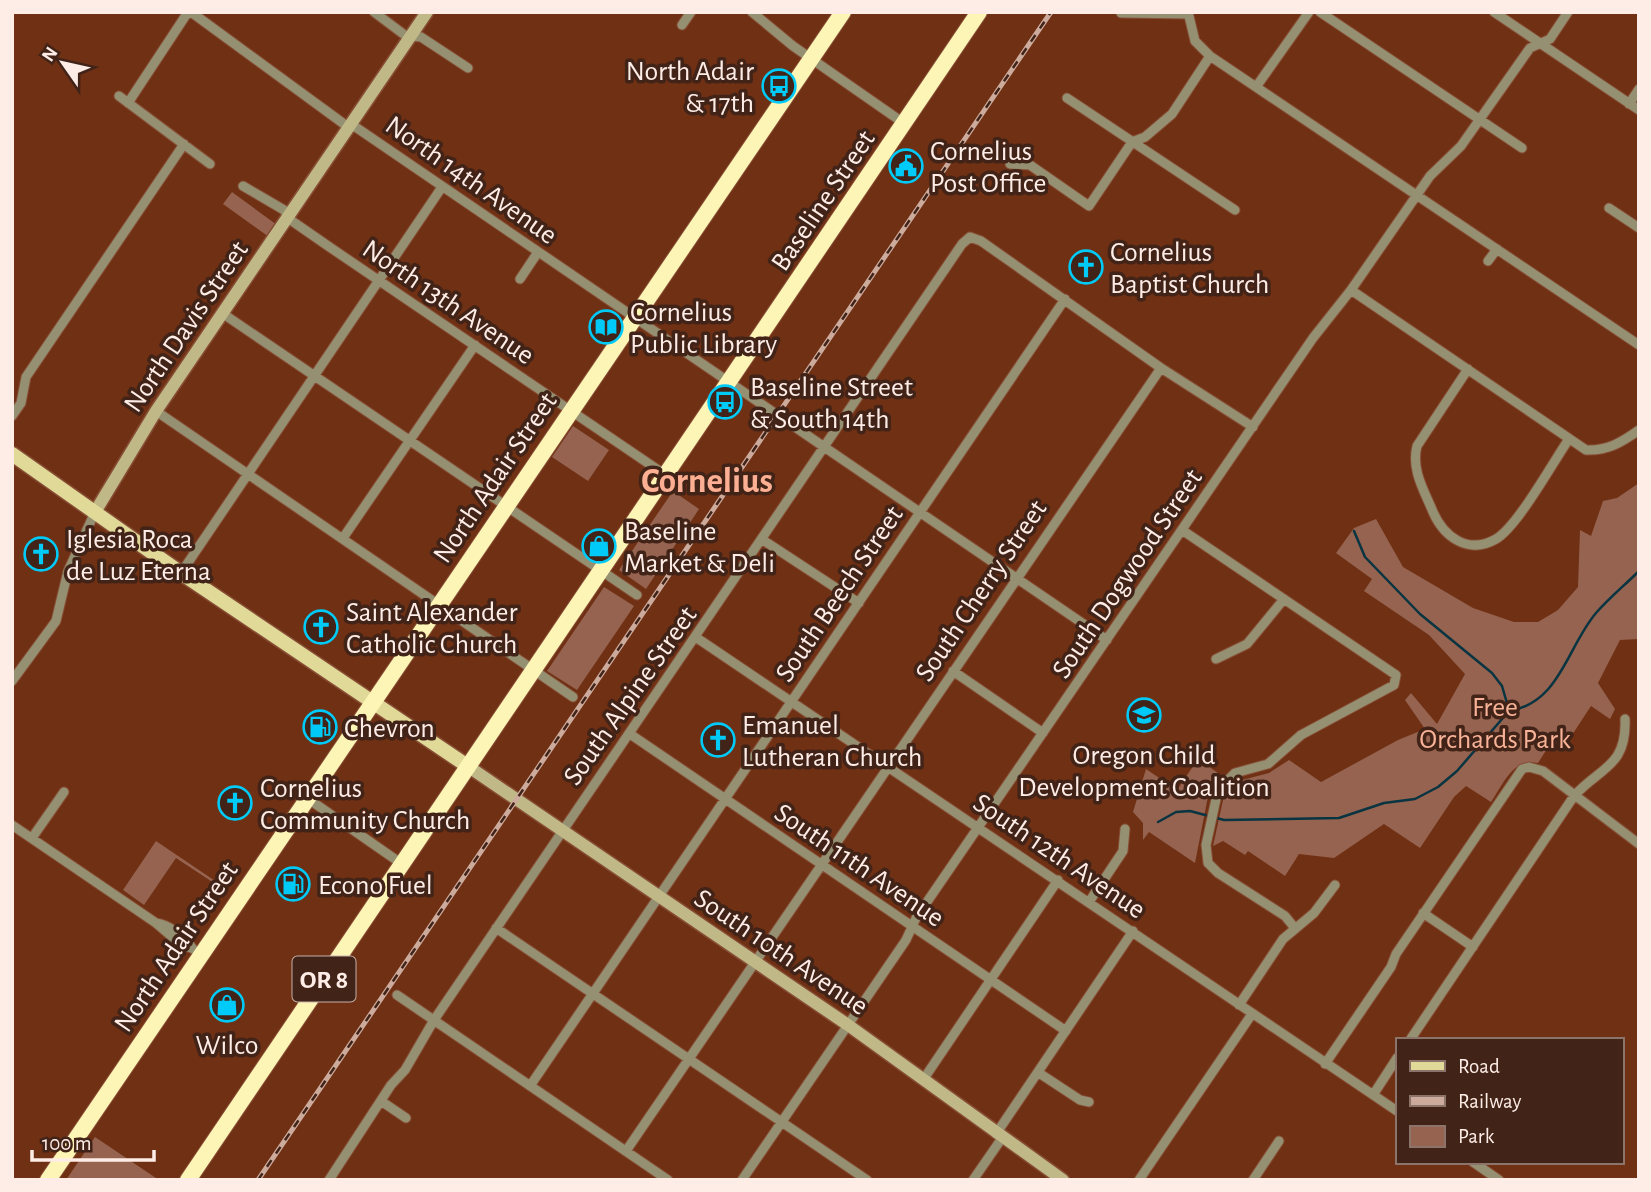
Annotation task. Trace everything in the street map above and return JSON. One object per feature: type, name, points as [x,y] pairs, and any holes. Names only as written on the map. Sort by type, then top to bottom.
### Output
[{"type":"highway","name":"North Adair Street","points":[[48,1180],[196,951],[307,799],[843,12]]},
{"type":"highway","name":"Baseline Street","points":[[188,1180],[979,12]]},
{"type":"main road","name":"North Davis Street","points":[[95,512],[156,411],[427,12]]},
{"type":"main road","points":[[12,454],[181,573],[469,767]]},
{"type":"main road","name":"South 10th Avenue","points":[[469,767],[848,1025],[1063,1180]]},
{"type":"street","points":[[128,103],[190,12]]},
{"type":"street","name":"North 14th Avenue","points":[[190,12],[350,126],[357,128],[1107,640]]},
{"type":"street","points":[[374,12],[404,35],[421,37],[468,68]]},
{"type":"street","points":[[682,25],[691,12]]},
{"type":"street","points":[[752,12],[810,58],[905,124]]},
{"type":"street","points":[[1256,87],[1309,12]]},
{"type":"street","points":[[1320,12],[1522,148]]},
{"type":"street","points":[[1494,12],[1639,110]]},
{"type":"street","name":"South Dogwood Street","points":[[743,1180],[979,827],[1313,338],[1351,290],[1417,195],[1480,120],[1530,48],[1550,38],[1568,12]]},
{"type":"street","points":[[1121,13],[1187,13],[1195,41],[1210,56],[1639,345]]},
{"type":"street","points":[[1010,164],[1030,165],[1090,206],[1132,142],[1145,137],[1171,114],[1210,56]]},
{"type":"street","points":[[1629,104],[1639,89]]},
{"type":"street","points":[[119,96],[211,163]]},
{"type":"street","points":[[1067,97],[1235,210]]},
{"type":"street","points":[[12,416],[21,403],[26,377],[184,144]]},
{"type":"street","name":"North 13th Avenue","points":[[243,186],[284,210],[288,216],[379,281],[667,476]]},
{"type":"street","points":[[181,573],[442,187]]},
{"type":"street","points":[[1609,208],[1639,228]]},
{"type":"street","name":"South Alpine Street","points":[[331,1179],[496,928],[697,638],[962,244],[970,237],[981,241],[1065,299]]},
{"type":"street","points":[[1488,261],[1497,249]]},
{"type":"street","points":[[520,279],[538,253]]},
{"type":"street","points":[[1351,290],[1586,450],[1597,450],[1621,443],[1639,430]]},
{"type":"street","points":[[1065,299],[1161,368],[1253,427]]},
{"type":"street","name":"South Beech Street","points":[[530,1086],[1065,299]]},
{"type":"street","points":[[1574,317],[1581,306]]},
{"type":"street","points":[[222,313],[638,595]]},
{"type":"street","points":[[343,538],[475,345]]},
{"type":"street","name":"South Cherry Street","points":[[626,1151],[1161,368]]},
{"type":"street","points":[[1468,369],[1417,446],[1414,458],[1416,473],[1439,526],[1451,538],[1463,544],[1479,545],[1497,538],[1511,524],[1569,439]]},
{"type":"street","points":[[156,411],[573,697]]},
{"type":"street","name":"North Davis Street","points":[[12,681],[56,621],[68,571],[95,512]]},
{"type":"street","points":[[1182,530],[1390,671],[1397,680],[1388,689],[1293,741],[1268,764],[1230,776],[1218,790],[1205,851],[1208,863],[1218,873],[1285,916],[1294,927]]},
{"type":"street","points":[[763,540],[859,603]]},
{"type":"street","points":[[1216,659],[1247,644],[1284,599]]},
{"type":"street","name":"South 12th Avenue","points":[[697,638],[1396,1110]]},
{"type":"street","points":[[953,671],[1043,733]]},
{"type":"street","points":[[1411,1038],[1574,796],[1584,785],[1612,765],[1626,735],[1625,719]]},
{"type":"street","name":"South 11th Avenue","points":[[630,734],[1066,1031]]},
{"type":"street","points":[[1325,1064],[1518,774],[1529,767],[1543,771],[1639,844]]},
{"type":"street","points":[[32,838],[64,792]]},
{"type":"street","points":[[307,799],[402,864]]},
{"type":"street","points":[[12,825],[156,923],[183,946],[196,951]]},
{"type":"street","points":[[1089,902],[1123,850],[1125,830]]},
{"type":"street","points":[[923,1080],[1058,880]]},
{"type":"street","points":[[1239,1005],[1294,927],[1314,913],[1335,885]]},
{"type":"street","points":[[1423,913],[1473,947]]},
{"type":"street","points":[[496,928],[867,1180]]},
{"type":"street","points":[[973,1180],[1038,1073],[1133,932]]},
{"type":"street","points":[[397,995],[668,1180]]},
{"type":"street","points":[[1139,1180],[1252,1014]]},
{"type":"street","points":[[1373,1095],[1396,1060]]},
{"type":"street","points":[[1038,1073],[1080,1100],[1089,1102]]},
{"type":"street","points":[[380,1101],[406,1118]]},
{"type":"street","points":[[1253,1180],[1279,1141]]},
{"type":"street","points":[[1480,1164],[1499,1180]]},
{"type":"green space","points":[[232,192],[277,225],[269,237],[223,204]]},
{"type":"green space","points":[[573,426],[609,450],[588,481],[552,457]]},
{"type":"green space","name":"Free Orchards Park","points":[[1639,483],[1639,639],[1620,640],[1598,683],[1615,709],[1610,719],[1591,706],[1574,732],[1545,752],[1538,763],[1529,762],[1515,768],[1491,802],[1466,786],[1454,797],[1420,848],[1384,824],[1334,858],[1299,854],[1285,876],[1248,851],[1245,855],[1223,841],[1213,846],[1223,800],[1230,787],[1242,780],[1269,773],[1289,760],[1321,782],[1398,740],[1425,729],[1405,700],[1411,693],[1437,724],[1465,674],[1429,635],[1364,591],[1372,579],[1336,553],[1354,528],[1376,519],[1403,567],[1473,608],[1514,622],[1538,622],[1558,610],[1578,587],[1580,530],[1591,536],[1603,501],[1617,498]]},
{"type":"green space","points":[[673,491],[699,509],[646,589],[619,570]]},
{"type":"green space","points":[[604,587],[634,606],[577,690],[547,671]]},
{"type":"green space","points":[[1198,759],[1218,773],[1211,781],[1195,863],[1149,832],[1143,840],[1143,823],[1133,812],[1146,769],[1177,790]]},
{"type":"green space","points":[[156,841],[227,889],[226,891],[176,858],[144,905],[123,890]]},
{"type":"green space","points":[[95,1137],[159,1180],[66,1180]]},
{"type":"waterway","points":[[1354,531],[1365,557],[1420,614],[1492,673],[1502,686],[1509,710]]},
{"type":"waterway","points":[[1158,822],[1176,812],[1190,811],[1224,820],[1339,818],[1384,803],[1415,799],[1438,787],[1457,771],[1509,711],[1526,706],[1540,697],[1561,672],[1596,613],[1639,571]]},
{"type":"railway","points":[[258,1180],[1051,12]]},
{"type":"place","name":"North Adair & 17th","points":[[779,86]]},
{"type":"place","name":"Cornelius Post Office","points":[[906,166]]},
{"type":"place","name":"Cornelius Baptist Church","points":[[1086,267]]},
{"type":"place","name":"Cornelius Public Library","points":[[606,327]]},
{"type":"place","name":"Baseline Street & South 14th","points":[[725,402]]},
{"type":"place","name":"Baseline Market & Deli","points":[[599,546]]},
{"type":"place","name":"Iglesia Roca de Luz Eterna","points":[[41,554]]},
{"type":"place","name":"Saint Alexander Catholic Church","points":[[321,627]]},
{"type":"place","name":"Oregon Child Development Coalition","points":[[1144,715]]},
{"type":"place","name":"Chevron","points":[[320,727]]},
{"type":"place","name":"Emanuel Lutheran Church","points":[[718,740]]},
{"type":"place","name":"Cornelius Community Church","points":[[235,803]]},
{"type":"place","name":"Econo Fuel","points":[[293,884]]},
{"type":"place","name":"Wilco","points":[[227,1005]]},
{"type":"district","name":"Cornelius","points":[[707,480]]}]
